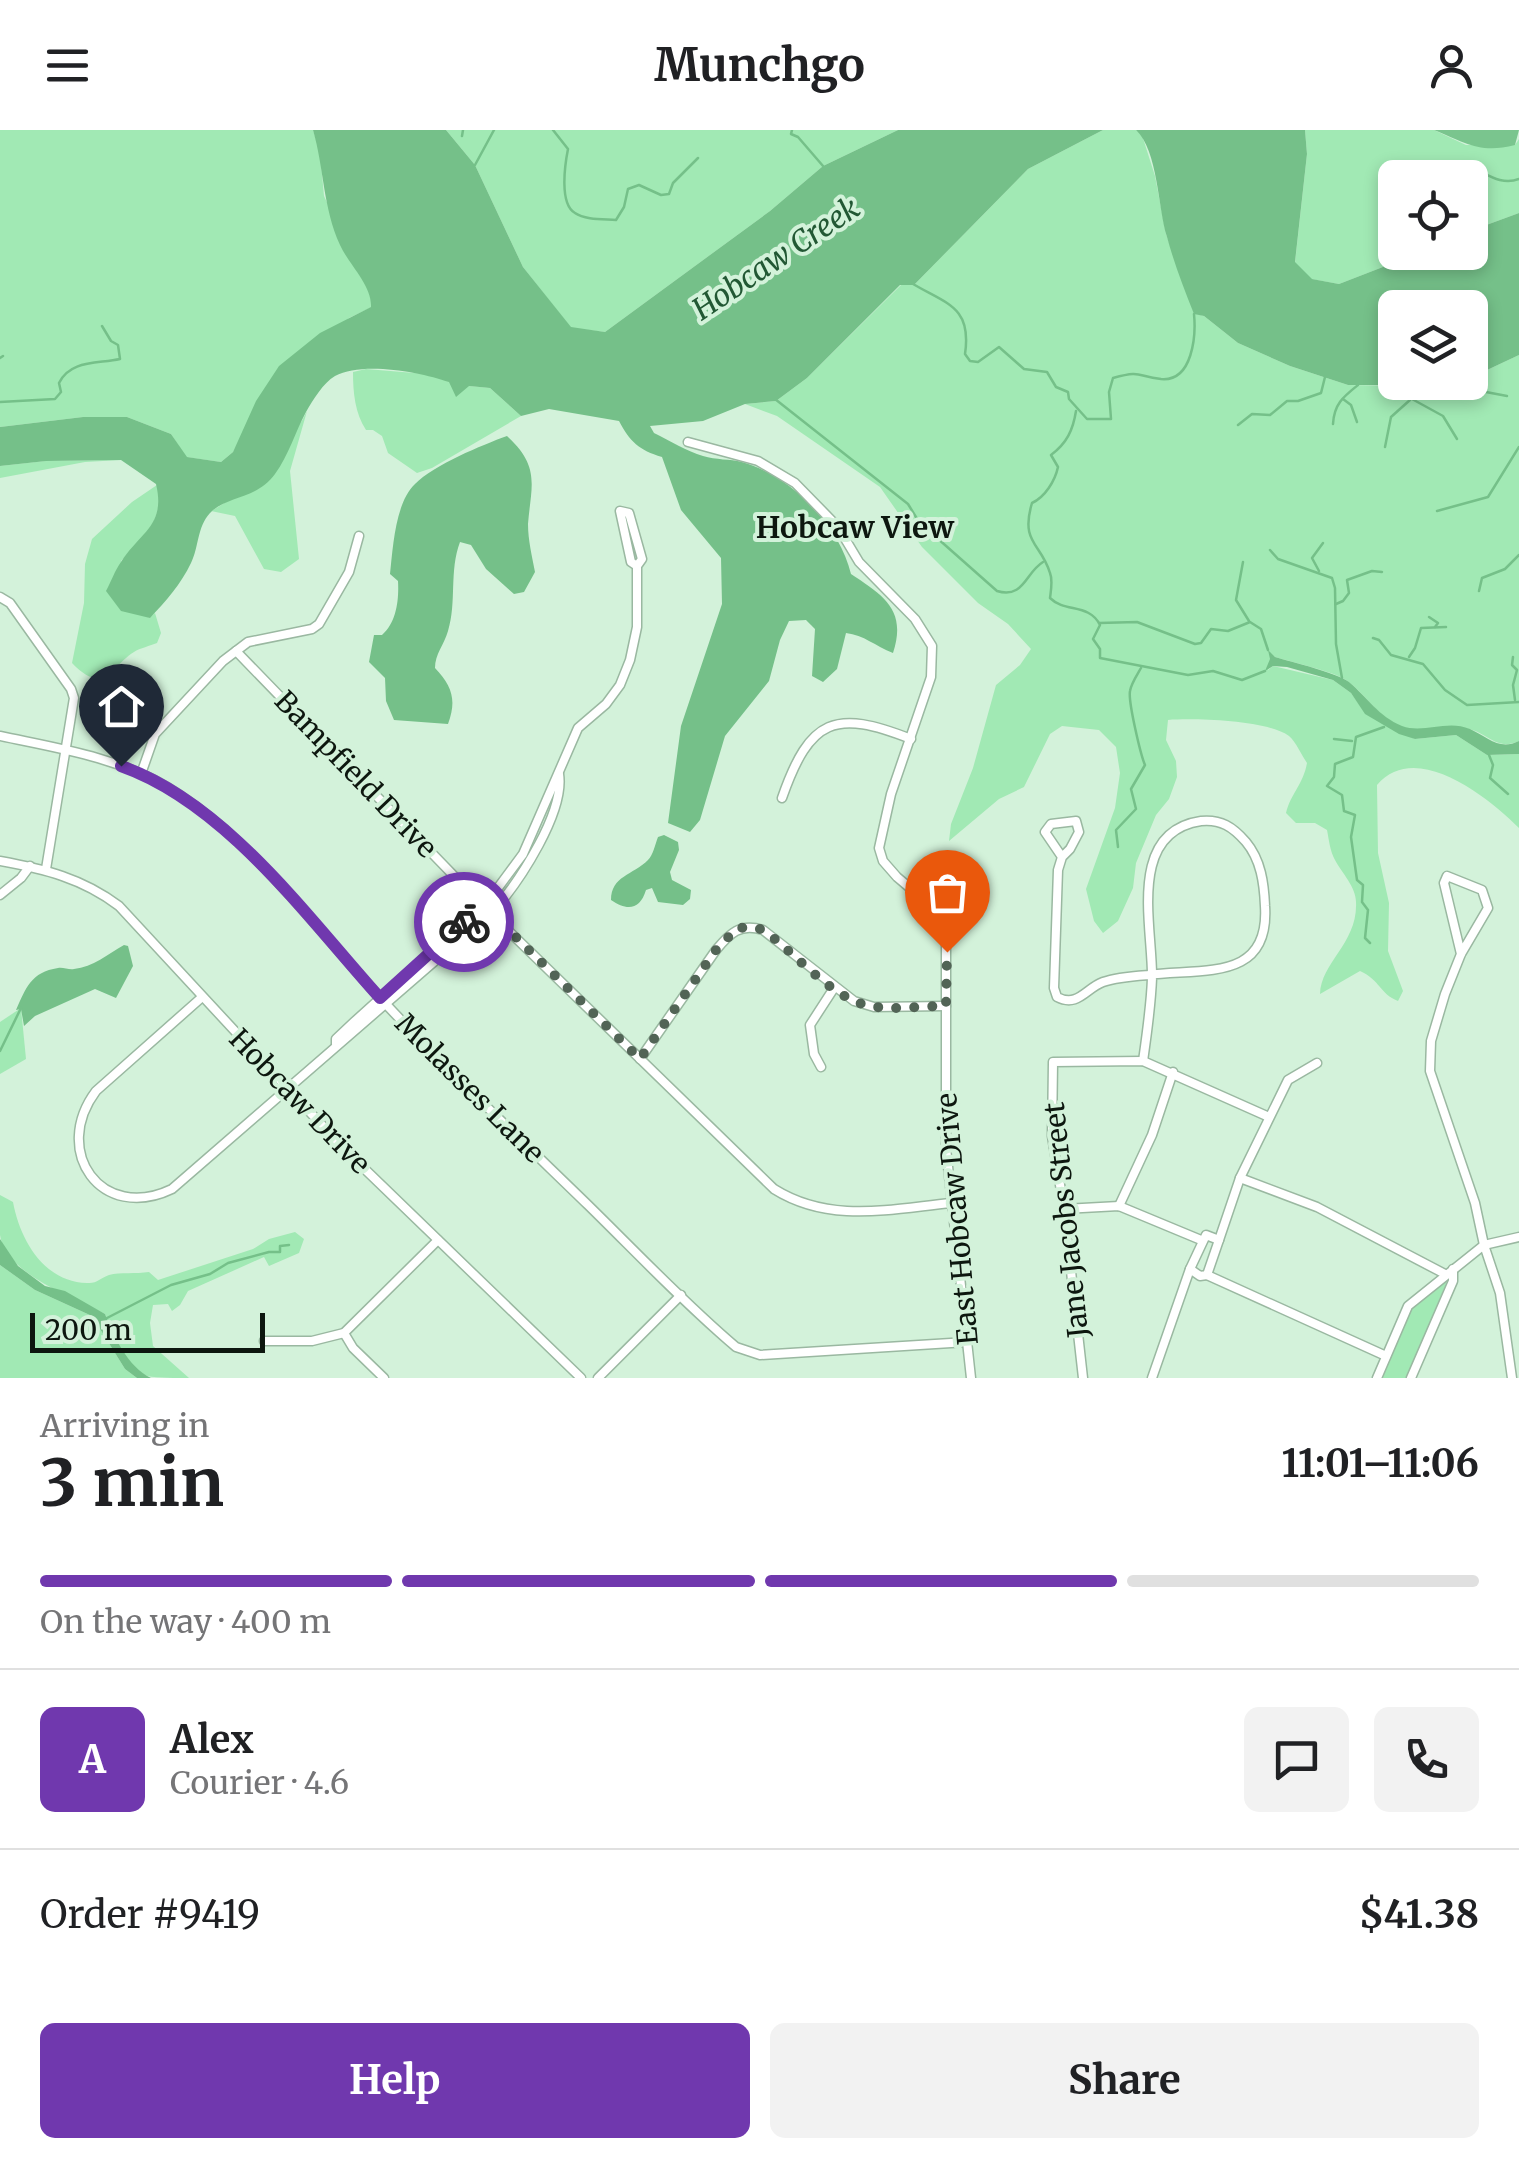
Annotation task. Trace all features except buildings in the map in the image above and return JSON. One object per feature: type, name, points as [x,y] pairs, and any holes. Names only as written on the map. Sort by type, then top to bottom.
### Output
[{"type":"street","name":"East Hobcaw Drive","points":[[688,442],[758,461],[795,484],[838,526],[860,562],[915,619],[932,646],[931,677],[890,794],[879,848],[883,861],[936,910],[944,924],[946,1148],[971,1378]]},
{"type":"street","points":[[382,1000],[483,905],[523,854],[578,728],[606,704],[620,685],[638,627],[637,566],[642,559],[629,513],[620,511],[631,562],[637,566]]},
{"type":"street","points":[[141,774],[155,734],[236,651],[248,642],[312,629],[319,624],[349,572],[359,536]]},
{"type":"street","points":[[0,596],[10,602],[71,688],[73,710],[46,869]]},
{"type":"street","name":"Bampfield Drive","points":[[236,651],[490,913],[761,1179],[794,1202],[840,1212],[951,1203]]},
{"type":"street","points":[[782,798],[806,748],[840,721],[868,723],[911,738]]},
{"type":"street","name":"Molasses Lane","points":[[0,736],[66,750],[141,774],[168,788],[238,844],[382,1000],[736,1347],[760,1355],[967,1342]]},
{"type":"street","points":[[201,998],[86,1104],[76,1138],[80,1158],[92,1179],[108,1191],[130,1199],[152,1198],[172,1190],[287,1090],[336,1044],[336,1039],[490,913],[515,886],[532,858],[556,798],[558,774]]},
{"type":"street","points":[[1062,856],[1047,838],[1046,827],[1076,821],[1079,832],[1062,856],[1058,890],[1054,988],[1057,997],[1065,1001],[1082,998],[1107,980],[1152,974],[1230,966],[1260,947],[1267,930],[1264,880],[1252,850],[1233,828],[1215,820],[1194,822],[1170,834],[1152,862],[1146,900],[1152,974],[1143,1061],[1269,1117]]},
{"type":"street","name":"Hobcaw Drive","points":[[0,861],[46,869],[78,880],[118,906],[287,1090],[582,1378]]},
{"type":"street","points":[[0,895],[30,866]]},
{"type":"street","points":[[1461,954],[1444,883],[1447,876],[1482,890],[1488,908],[1461,954],[1430,1041],[1430,1071],[1475,1203],[1500,1292],[1512,1378]]},
{"type":"street","points":[[640,1059],[716,950],[737,928],[763,930],[854,1001],[874,1007],[946,1006]]},
{"type":"street","points":[[821,1067],[814,1054],[810,1026],[834,988]]},
{"type":"street","name":"Jane Jacobs Street","points":[[1083,1378],[1052,1136],[1053,1062],[1143,1061]]},
{"type":"street","points":[[1206,1276],[1240,1178],[1288,1080],[1317,1064]]},
{"type":"street","points":[[1119,1206],[1152,1135],[1173,1072]]},
{"type":"street","points":[[1240,1178],[1318,1207],[1449,1271],[1453,1280],[1413,1375],[1427,1378]]},
{"type":"street","points":[[1064,1209],[1119,1206],[1201,1240]]},
{"type":"street","points":[[1151,1378],[1201,1240],[1210,1235],[1219,1240]]},
{"type":"street","points":[[1377,1378],[1408,1306],[1484,1245],[1519,1237]]},
{"type":"street","points":[[264,1342],[312,1341],[344,1333],[438,1240]]},
{"type":"street","points":[[1190,1269],[1196,1276],[1206,1276],[1386,1356]]},
{"type":"street","points":[[598,1378],[681,1294]]},
{"type":"street","points":[[1506,1332],[1519,1332]]},
{"type":"street","points":[[344,1333],[384,1378]]},
{"type":"shaded area","points":[[0,130],[313,130],[320,152],[324,196],[372,296],[372,307],[349,318],[221,462],[186,457],[171,434],[127,417],[83,417],[0,427]]},
{"type":"shaded area","points":[[446,130],[898,130],[823,166],[770,211],[605,332],[571,328],[523,267],[475,165]]},
{"type":"shaded area","points":[[1103,130],[1136,130],[1142,135],[1155,176],[1166,234],[1194,313],[1204,316],[1238,343],[1290,366],[1348,385],[1378,385],[1378,400],[1488,400],[1488,370],[1519,355],[1519,741],[1499,743],[1462,728],[1404,727],[1385,717],[1340,677],[1272,656],[1268,670],[1273,666],[1333,680],[1351,693],[1366,714],[1415,739],[1456,735],[1487,755],[1519,754],[1519,828],[1471,789],[1431,770],[1411,768],[1393,772],[1377,785],[1378,853],[1389,903],[1388,951],[1403,991],[1398,1001],[1360,971],[1320,994],[1326,972],[1351,929],[1355,896],[1333,857],[1327,830],[1315,823],[1296,823],[1286,813],[1307,763],[1292,739],[1279,731],[1230,721],[1168,720],[1166,740],[1176,761],[1177,777],[1136,863],[1133,888],[1118,921],[1103,933],[1094,921],[1086,889],[1115,808],[1120,773],[1116,747],[1099,730],[1062,726],[1050,734],[1024,787],[999,799],[949,841],[996,685],[1020,665],[1031,649],[922,547],[880,487],[777,416],[745,404],[776,401],[807,378],[901,285],[914,285],[1028,169]]},
{"type":"shaded area","points":[[1305,130],[1434,130],[1466,145],[1515,145],[1519,139],[1519,213],[1488,224],[1488,160],[1378,160],[1378,269],[1339,284],[1311,279],[1295,263],[1307,154]]},
{"type":"shaded area","points":[[1434,130],[1519,130],[1515,145],[1492,148],[1473,146]]},
{"type":"shaded area","points":[[366,369],[427,374],[490,388],[521,416],[417,473],[388,453],[382,436],[366,430],[362,423],[355,402],[353,372]]},
{"type":"shaded area","points":[[307,411],[290,471],[299,559],[281,572],[264,569],[235,516],[211,511],[266,467]]},
{"type":"shaded area","points":[[121,460],[85,462],[0,478],[0,466]]},
{"type":"shaded area","points":[[157,485],[155,518],[121,561],[149,618],[155,613],[161,633],[157,643],[134,652],[107,676],[92,678],[72,663],[92,539]]},
{"type":"shaded area","points":[[21,1008],[26,1059],[0,1074],[0,1022]]},
{"type":"shaded area","points":[[0,1195],[13,1202],[21,1231],[36,1256],[58,1275],[72,1281],[93,1283],[113,1274],[149,1272],[158,1280],[253,1249],[269,1239],[295,1232],[304,1239],[299,1253],[269,1266],[264,1257],[188,1291],[172,1311],[168,1304],[153,1305],[153,1346],[189,1378],[147,1376],[127,1358],[105,1314],[43,1283],[14,1261],[0,1235]]},
{"type":"shaded area","points":[[0,1265],[35,1290],[92,1316],[125,1369],[137,1378],[0,1378]]},
{"type":"shaded area","points":[[1450,1274],[1407,1378],[1380,1378],[1410,1308]]},
{"type":"water","name":"Hobcaw Creek","points":[[313,130],[446,130],[475,165],[523,267],[571,327],[605,332],[770,211],[823,166],[898,130],[1103,130],[1028,169],[914,285],[900,285],[807,378],[776,401],[745,404],[703,421],[650,426],[654,433],[691,451],[761,469],[795,491],[836,538],[851,574],[890,606],[897,626],[893,653],[846,633],[837,669],[823,682],[812,676],[815,629],[806,620],[789,621],[769,681],[725,736],[700,820],[690,832],[668,823],[681,726],[722,604],[721,558],[681,510],[662,457],[636,444],[619,421],[549,409],[521,416],[490,388],[469,386],[456,397],[449,382],[408,372],[360,369],[335,376],[312,402],[275,474],[259,489],[210,513],[187,571],[150,618],[121,611],[106,591],[119,565],[154,519],[156,484],[121,460],[0,466],[0,427],[83,417],[127,417],[171,434],[187,457],[221,462],[233,452],[256,401],[279,366],[320,333],[371,307],[368,291],[334,231]]},
{"type":"water","points":[[1136,130],[1305,130],[1307,154],[1295,262],[1312,279],[1339,284],[1378,269],[1488,270],[1488,224],[1519,213],[1519,355],[1488,370],[1488,290],[1378,290],[1378,385],[1348,385],[1238,343],[1204,316],[1194,314],[1167,237],[1143,139]]},
{"type":"water","points":[[507,436],[529,467],[532,488],[528,530],[535,572],[524,592],[514,594],[486,569],[471,545],[460,542],[451,620],[435,668],[451,694],[448,724],[394,720],[386,701],[385,678],[369,662],[374,635],[387,630],[396,610],[398,581],[390,574],[403,502],[415,484],[434,470]]},
{"type":"water","points":[[1268,650],[1275,657],[1349,682],[1380,712],[1402,726],[1461,726],[1499,744],[1519,741],[1519,754],[1487,755],[1456,735],[1415,739],[1399,734],[1365,714],[1351,693],[1333,680],[1287,667],[1273,666],[1265,671],[1270,659]]},
{"type":"water","points":[[664,835],[678,842],[679,850],[670,872],[672,880],[691,890],[690,899],[683,905],[658,902],[652,888],[632,907],[611,900],[615,886],[648,860],[658,837]]},
{"type":"water","points":[[128,946],[133,966],[116,998],[95,989],[35,1016],[24,1026],[21,1009],[16,1010],[35,977],[58,968],[88,966]]},
{"type":"water","points":[[0,1239],[18,1266],[45,1286],[65,1291],[105,1314],[129,1359],[151,1378],[137,1378],[125,1369],[92,1316],[35,1290],[0,1265]]},
{"type":"waterway","points":[[462,136],[463,130]]},
{"type":"waterway","points":[[475,165],[494,130]]},
{"type":"waterway","points":[[553,130],[568,149],[564,183],[567,201],[575,213],[589,218],[616,220],[628,189],[639,185],[661,195],[669,194],[673,183],[698,158]]},
{"type":"waterway","points":[[792,130],[791,134],[823,166]]},
{"type":"waterway","points":[[1488,175],[1503,181],[1519,179]]},
{"type":"waterway","points":[[913,284],[961,316],[965,354],[970,361],[978,362],[999,347],[1024,369],[1047,372],[1056,387],[1068,392],[1069,399],[1087,419],[1111,419],[1109,392],[1113,378],[1134,374],[1161,379],[1180,373],[1193,345],[1194,314]]},
{"type":"waterway","points":[[0,402],[55,399],[61,392],[59,383],[70,370],[120,359],[118,345],[102,326]]},
{"type":"waterway","points":[[1238,425],[1252,414],[1270,415],[1287,401],[1321,393],[1325,377]]},
{"type":"waterway","points":[[1333,424],[1340,402],[1358,385]]},
{"type":"waterway","points":[[1488,392],[1507,396]]},
{"type":"waterway","points":[[775,399],[908,504],[919,522],[997,591],[1006,593],[1019,588],[1043,562]]},
{"type":"waterway","points":[[1343,399],[1351,405],[1357,422]]},
{"type":"waterway","points":[[1385,447],[1391,417],[1410,400]]},
{"type":"waterway","points":[[1414,400],[1443,416],[1457,439]]},
{"type":"waterway","points":[[1076,411],[1068,436],[1051,455],[1058,467],[1054,478],[1045,493],[1032,503],[1029,516],[1030,535],[1051,576],[1050,598],[1095,618],[1100,625],[1093,639],[1100,649],[1100,658],[1188,675],[1213,671],[1242,680],[1265,671]]},
{"type":"waterway","points":[[1437,511],[1488,497],[1519,447]]},
{"type":"waterway","points":[[1319,571],[1312,558],[1323,543]]},
{"type":"waterway","points":[[1270,550],[1278,559],[1332,578],[1342,678]]},
{"type":"waterway","points":[[1479,591],[1482,578],[1505,569],[1519,555]]},
{"type":"waterway","points":[[1243,562],[1236,600],[1249,621]]},
{"type":"waterway","points":[[1336,604],[1349,593],[1347,580],[1372,571],[1382,572]]},
{"type":"waterway","points":[[1429,617],[1438,623],[1435,627]]},
{"type":"waterway","points":[[1099,623],[1137,622],[1195,644],[1201,643],[1211,629],[1228,631],[1250,622],[1261,629],[1268,650]]},
{"type":"waterway","points":[[1409,657],[1421,628],[1446,627]]},
{"type":"waterway","points":[[1373,638],[1391,655],[1423,664],[1445,690],[1467,705],[1519,702]]},
{"type":"waterway","points":[[1513,657],[1512,665],[1517,670],[1515,700]]},
{"type":"waterway","points":[[1118,847],[1116,830],[1136,809],[1131,789],[1145,765],[1130,697],[1141,668]]},
{"type":"waterway","points":[[1370,943],[1365,938],[1368,910],[1362,902],[1363,885],[1357,880],[1351,837],[1355,815],[1344,811],[1342,795],[1327,786],[1334,777],[1335,764],[1353,757],[1356,737],[1384,727]]},
{"type":"waterway","points":[[1334,739],[1352,741]]},
{"type":"waterway","points":[[1489,755],[1493,765],[1490,778],[1508,794]]},
{"type":"waterway","points":[[0,1051],[21,1008]]},
{"type":"waterway","points":[[107,1318],[171,1285],[210,1274],[228,1263],[280,1252],[280,1246],[289,1245]]},
{"type":"way so far","points":[[464,922],[483,905],[640,1059],[716,950],[737,928],[763,930],[834,988],[854,1001],[874,1007],[946,1006],[947,952]]},
{"type":"district","name":"Hobcaw View","points":[[855,528]]},
{"type":"route","points":[[121,766],[168,788],[238,844],[380,998],[464,922]]}]
